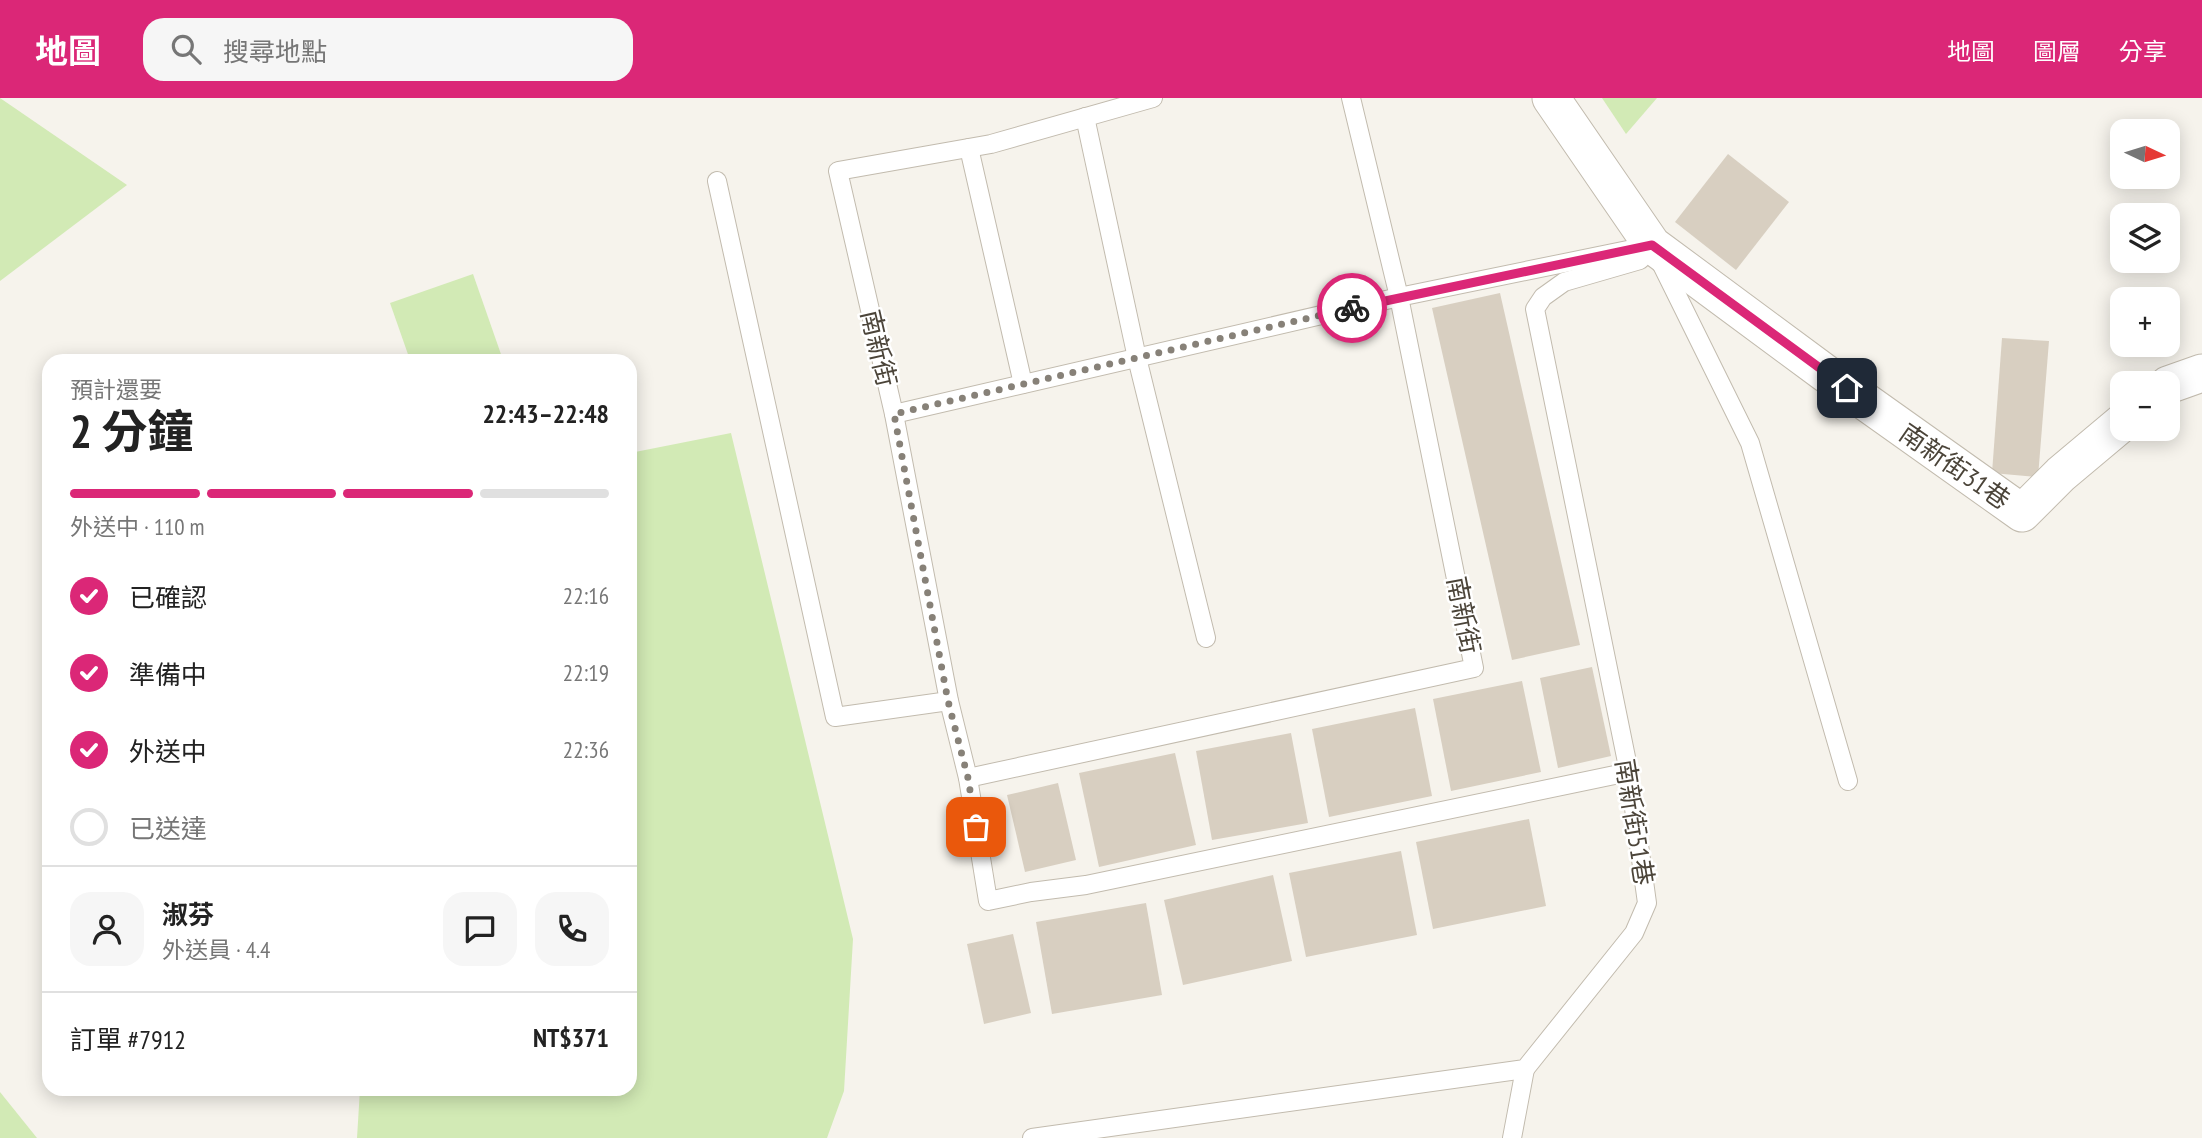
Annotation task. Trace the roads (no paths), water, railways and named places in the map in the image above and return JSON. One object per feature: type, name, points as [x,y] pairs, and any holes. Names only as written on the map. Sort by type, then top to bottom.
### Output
[{"type":"street","name":"南新街31巷","points":[[1551,98],[1652,245],[1825,373],[2022,513],[2061,474],[2110,433]]},
{"type":"street","points":[[2180,381],[2202,373]]},
{"type":"lane","name":"南新街","points":[[1153,98],[992,144],[838,172],[894,414],[948,701],[968,778],[988,901],[1086,885],[1629,772]]},
{"type":"lane","name":"南新街","points":[[968,778],[1474,667],[1399,297],[1351,98]]},
{"type":"lane","points":[[1085,117],[1137,358],[1206,638]]},
{"type":"lane","points":[[969,148],[1023,384]]},
{"type":"lane","points":[[716,181],[835,717],[948,701]]},
{"type":"lane","points":[[894,414],[1399,297],[1652,245],[1750,443],[1848,781]]},
{"type":"lane","name":"南新街51巷","points":[[1525,1069],[1634,933],[1647,903],[1629,772],[1535,309],[1543,297],[1564,282],[1640,260],[1652,245]]},
{"type":"lane","points":[[1032,1138],[1525,1069],[1511,1138]]}]
